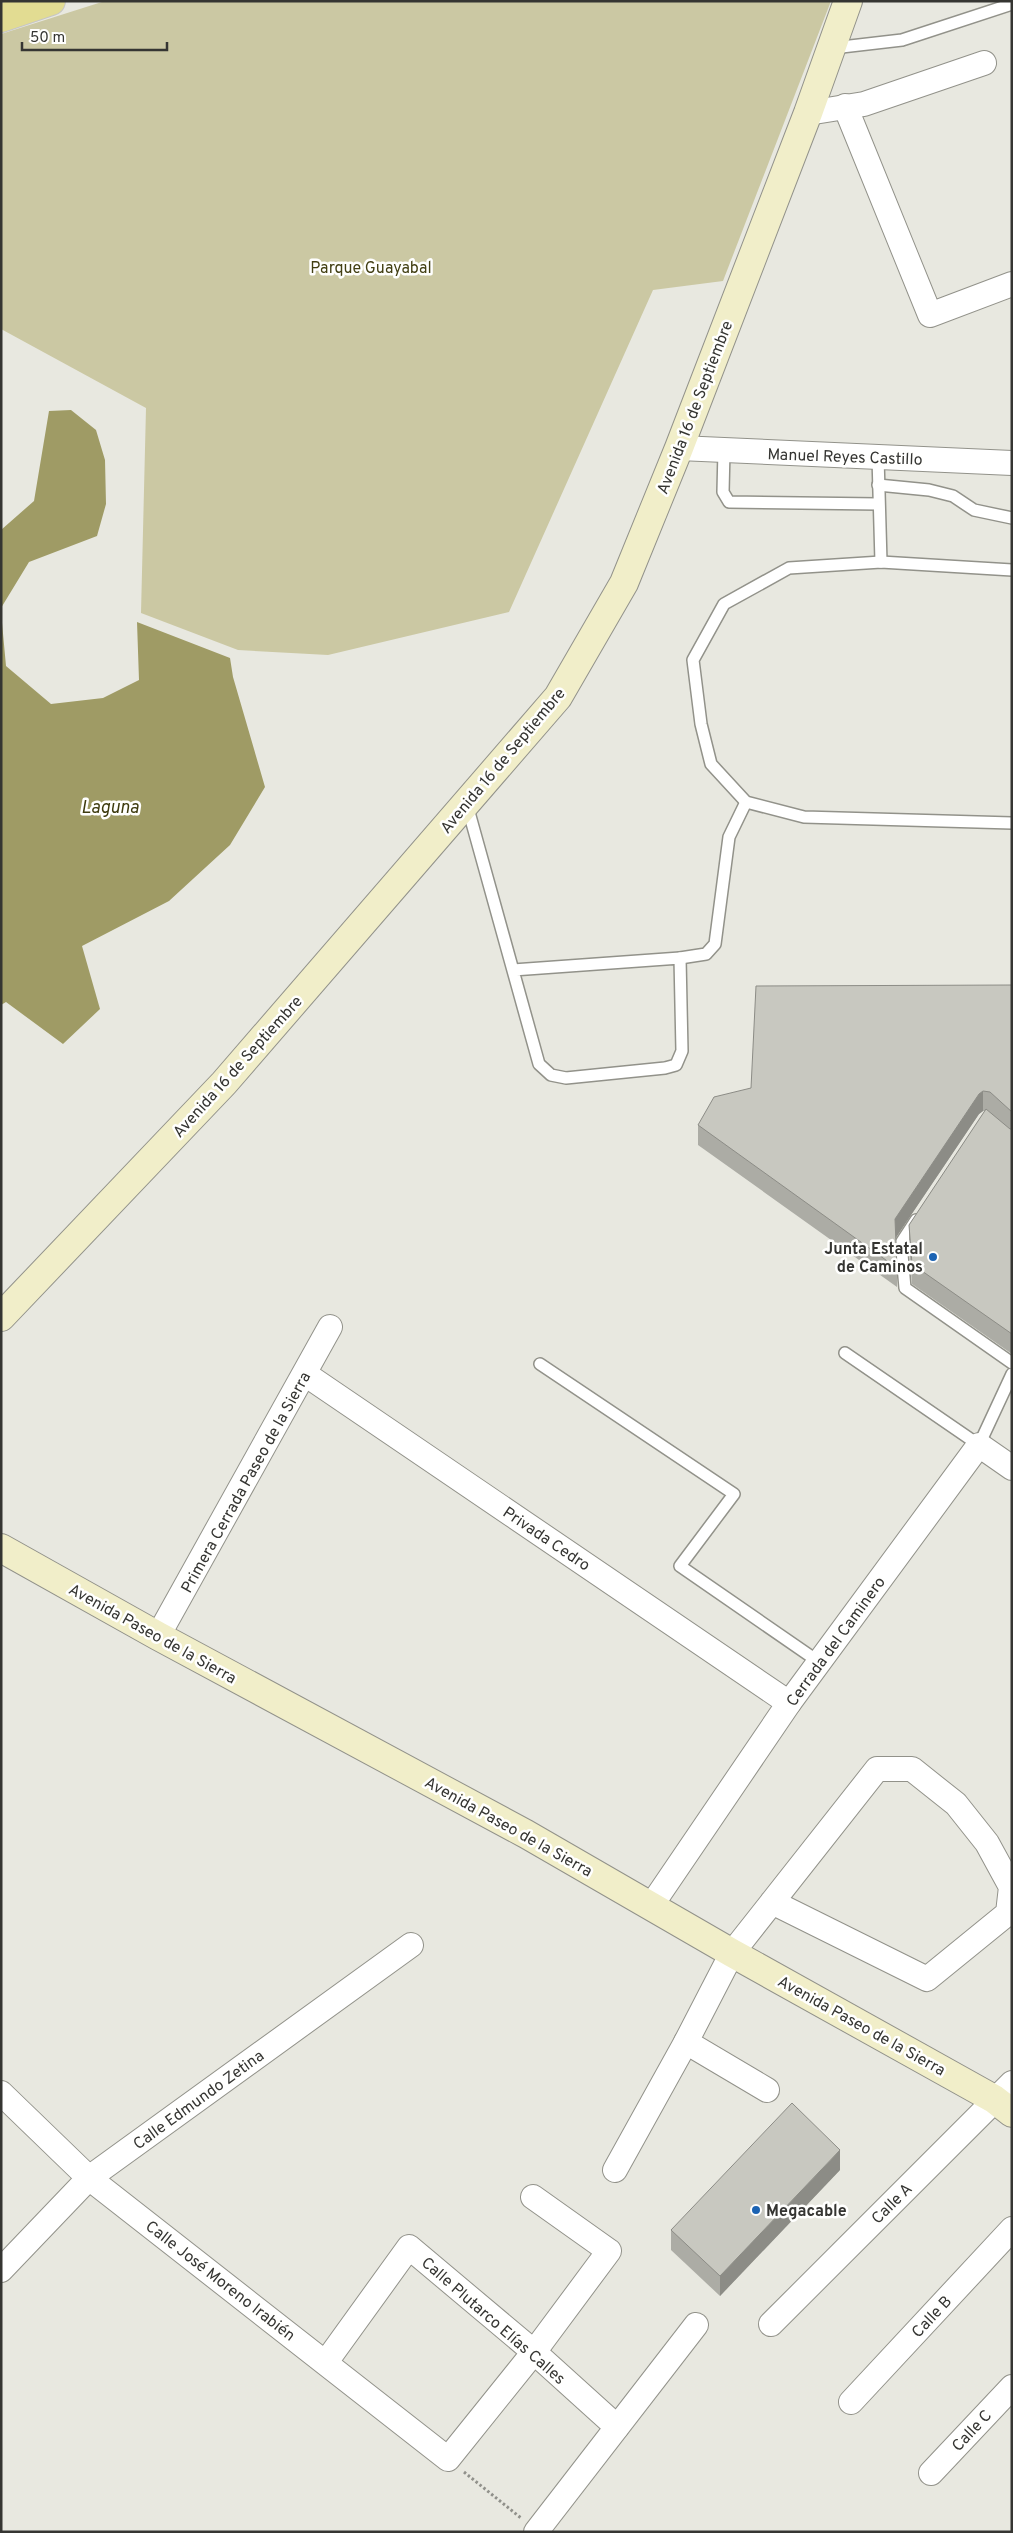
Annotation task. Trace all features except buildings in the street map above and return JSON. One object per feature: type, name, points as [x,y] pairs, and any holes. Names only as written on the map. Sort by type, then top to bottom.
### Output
[{"type":"main road","points":[[1,18],[51,1]]},
{"type":"main road","name":"Avenida 16 de Septiembre","points":[[1,1317],[224,1083],[558,697],[624,583],[808,113],[848,1]]},
{"type":"main road","name":"Avenida Paseo de la Sierra","points":[[1,1548],[158,1636],[526,1834],[732,1953],[1006,2098]]},
{"type":"street","points":[[808,113],[864,104],[984,63]]},
{"type":"street","points":[[845,106],[930,315],[1012,284]]},
{"type":"street","name":"Manuel Reyes Castillo","points":[[678,448],[1012,463]]},
{"type":"street","name":"Primera Cerrada Paseo de la Sierra","points":[[158,1636],[330,1327]]},
{"type":"street","name":"Privada Cedro","points":[[305,1374],[789,1702]]},
{"type":"street","points":[[980,1445],[1012,1468]]},
{"type":"street","name":"Cerrada del Caminero","points":[[651,1906],[789,1702],[980,1445]]},
{"type":"street","points":[[614,2170],[686,2042],[732,1953],[772,1902],[877,1769],[912,1769],[956,1804],[987,1844],[1011,1887],[1008,1913],[927,1979],[772,1902]]},
{"type":"street","name":"Calle Edmundo Zetina","points":[[1,2270],[89,2178],[411,1945]]},
{"type":"street","points":[[686,2042],[767,2090]]},
{"type":"street","name":"Calle José Moreno Irabién","points":[[1,2093],[89,2178],[448,2459]]},
{"type":"street","name":"Calle A","points":[[770,2324],[1006,2098]]},
{"type":"street","points":[[448,2459],[534,2352],[609,2251],[533,2197]]},
{"type":"street","name":"Calle B","points":[[851,2402],[1012,2229]]},
{"type":"street","name":"Calle Plutarco Elías Calles","points":[[326,2362],[409,2247],[534,2352],[617,2427]]},
{"type":"street","points":[[536,2531],[696,2325]]},
{"type":"street","name":"Calle C","points":[[930,2473],[1012,2387]]},
{"type":"lane","points":[[831,48],[902,40],[1012,4]]},
{"type":"lane","points":[[724,450],[723,492],[729,502],[878,504]]},
{"type":"lane","points":[[878,457],[881,562]]},
{"type":"lane","points":[[878,485],[928,490],[953,496],[974,510],[1012,518]]},
{"type":"lane","points":[[1012,570],[881,562],[789,568],[724,604],[693,660],[701,724],[710,764],[746,802],[804,817],[1012,823]]},
{"type":"lane","points":[[513,970],[680,958],[706,954],[716,944],[729,837],[746,802]]},
{"type":"lane","points":[[466,803],[539,1064],[551,1075],[566,1078],[665,1068],[676,1065],[682,1051],[680,958]]},
{"type":"lane","points":[[922,1212],[901,1243],[905,1288],[1012,1363]]},
{"type":"lane","points":[[845,1353],[980,1445]]},
{"type":"lane","points":[[540,1364],[734,1494],[680,1566],[819,1662]]},
{"type":"lane","name":"Cerrada del Caminero","points":[[980,1445],[1012,1374]]},
{"type":"path","points":[[448,2459],[536,2531]]},
{"type":"green space","name":"Parque Guayabal","points":[[105,1],[831,1],[723,281],[653,290],[509,612],[328,655],[238,650],[141,613],[146,408],[1,329],[1,34]]},
{"type":"water","points":[[71,410],[96,430],[105,460],[106,504],[97,536],[29,562],[1,608],[1,530],[34,501],[49,411]]},
{"type":"water","name":"Laguna","points":[[1,612],[6,666],[51,704],[103,698],[139,680],[137,622],[230,658],[233,677],[265,787],[230,845],[169,901],[82,946],[100,1009],[63,1044],[6,1002],[1,1005]]},
{"type":"place","name":"Junta Estatal de Caminos","points":[[933,1257]]},
{"type":"place","name":"Megacable","points":[[756,2210]]}]
